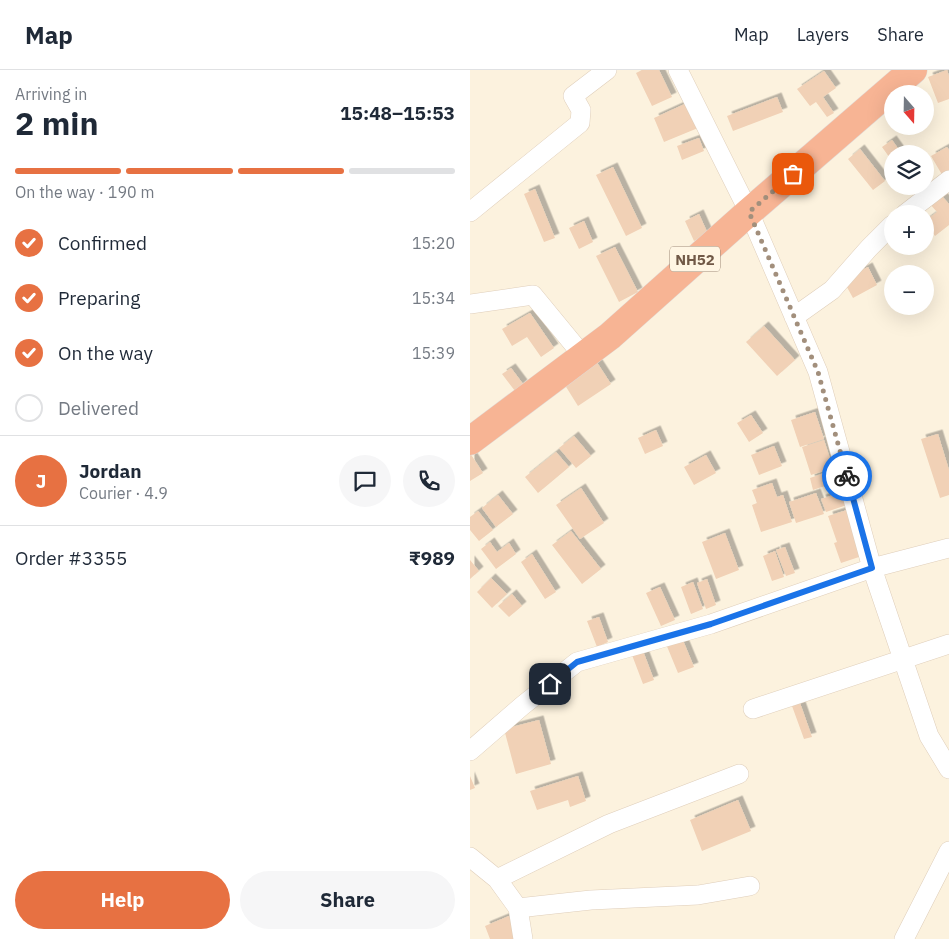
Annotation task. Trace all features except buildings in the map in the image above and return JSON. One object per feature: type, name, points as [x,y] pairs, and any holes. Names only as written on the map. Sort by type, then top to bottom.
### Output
[{"type":"highway","name":"NH52","points":[[470,440],[610,336],[913,70]]},
{"type":"street","points":[[470,212],[580,123],[581,110],[573,96],[607,70]]},
{"type":"street","points":[[678,70],[749,212],[818,372],[872,568],[929,736],[949,769]]},
{"type":"street","points":[[917,205],[949,180]]},
{"type":"street","points":[[794,317],[832,290],[884,233]]},
{"type":"street","points":[[470,304],[533,295],[584,357]]},
{"type":"street","points":[[470,751],[577,662],[711,624],[872,568],[949,548]]},
{"type":"street","points":[[753,709],[949,644]]},
{"type":"street","points":[[497,879],[609,824],[739,774]]},
{"type":"street","points":[[904,939],[949,851]]},
{"type":"street","points":[[470,858],[497,879],[518,908],[523,939]]},
{"type":"street","points":[[518,908],[591,900],[698,895],[750,886]]},
{"type":"way so far","points":[[793,174],[749,212],[818,372],[847,476]]},
{"type":"route","points":[[550,684],[577,662],[711,624],[872,568],[847,476]]}]
